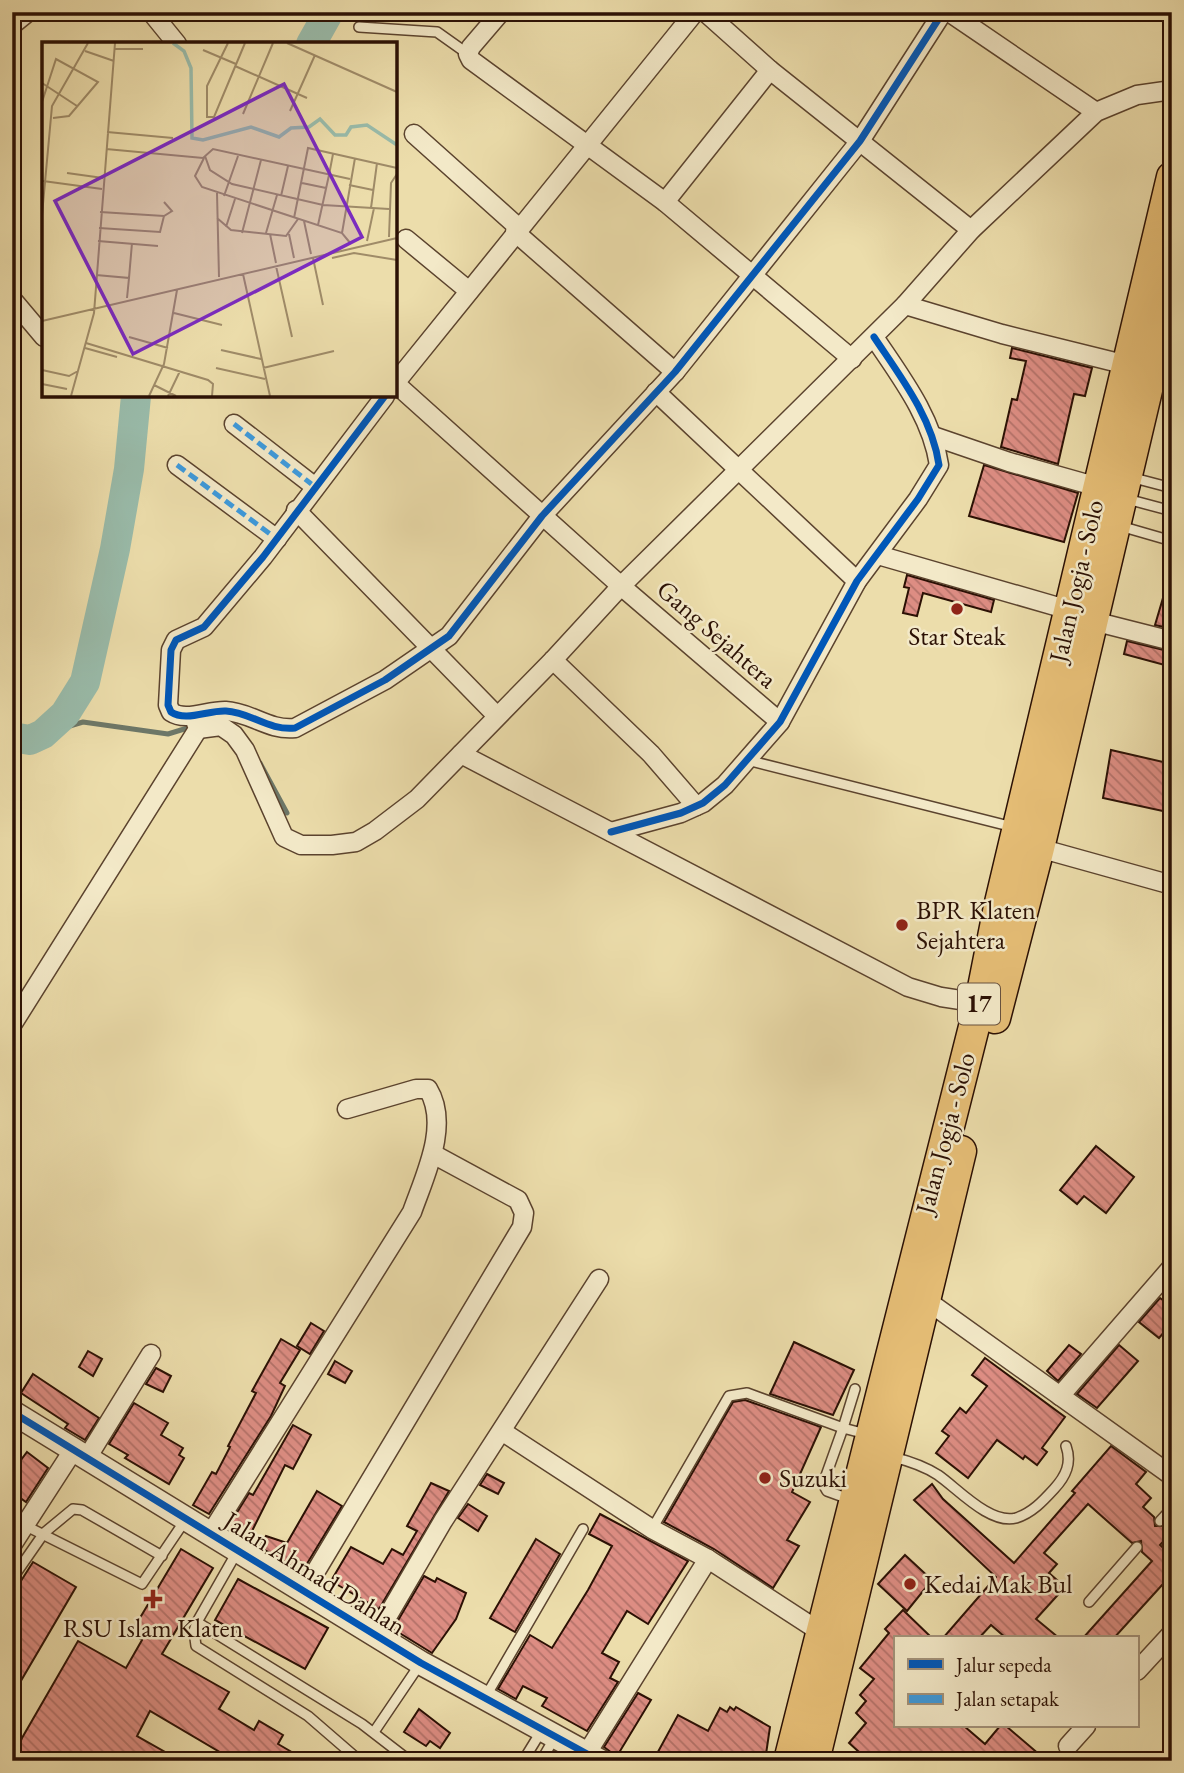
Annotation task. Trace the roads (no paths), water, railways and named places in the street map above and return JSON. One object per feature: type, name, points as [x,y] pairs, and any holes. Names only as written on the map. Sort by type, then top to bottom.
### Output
[{"type":"highway","name":"Jalan Jogja - Solo","points":[[1150,368],[1172,177]]},
{"type":"highway","name":"Jalan Jogja - Solo","points":[[814,1761],[922,1220],[980,1003],[1017,828],[1081,616],[1172,284]]},
{"type":"highway","name":"Jalan Jogja - Solo","points":[[789,1761],[855,1501],[926,1300],[961,1149],[1040,848],[1081,616],[1115,496]]},
{"type":"street","points":[[12,25],[28,12]]},
{"type":"street","points":[[151,12],[175,42]]},
{"type":"street","points":[[501,12],[468,54],[471,60],[665,202],[852,359]]},
{"type":"street","points":[[397,382],[695,12]]},
{"type":"street","points":[[705,12],[770,71],[971,230]]},
{"type":"street","points":[[12,1025],[196,722],[229,711],[281,730],[295,728],[385,680],[449,636],[542,516],[676,372],[860,141],[943,12]]},
{"type":"street","points":[[949,12],[1096,112]]},
{"type":"street","points":[[665,202],[770,71]]},
{"type":"street","points":[[384,397],[314,486],[277,539],[204,627],[176,640],[171,650],[168,705],[176,715],[221,726],[234,735],[259,778],[279,829],[284,837],[301,845],[356,842],[417,799],[621,586],[874,337],[971,230],[1096,112],[1137,95],[1172,90]]},
{"type":"street","points":[[414,134],[676,372]]},
{"type":"street","points":[[406,239],[469,291]]},
{"type":"street","points":[[12,299],[42,335]]},
{"type":"street","points":[[905,305],[1002,334],[1150,368]]},
{"type":"street","points":[[611,832],[696,806],[725,785],[780,722],[857,581],[878,555],[939,465],[933,436],[874,337]]},
{"type":"street","name":"Gang Sejahtera","points":[[397,384],[621,586],[780,722]]},
{"type":"street","points":[[656,391],[857,581]]},
{"type":"street","points":[[234,424],[314,486]]},
{"type":"street","points":[[933,436],[1115,496]]},
{"type":"street","points":[[177,466],[277,539]]},
{"type":"street","points":[[296,510],[498,716]]},
{"type":"street","points":[[878,555],[1172,641]]},
{"type":"street","points":[[553,660],[651,754],[696,806]]},
{"type":"street","points":[[461,754],[908,987],[941,997],[980,1003]]},
{"type":"street","points":[[1040,848],[1172,885]]},
{"type":"street","points":[[211,1533],[363,1285],[412,1212],[433,1154],[436,1117],[434,1099],[428,1089],[416,1089],[347,1109]]},
{"type":"street","points":[[304,1591],[522,1227],[524,1213],[518,1200],[433,1154]]},
{"type":"street","points":[[1060,1396],[1172,1267]]},
{"type":"street","points":[[376,1636],[443,1521],[503,1432],[599,1279]]},
{"type":"street","points":[[926,1300],[1172,1476]]},
{"type":"street","points":[[12,1545],[151,1354]]},
{"type":"street","name":"Jalan Ahmad Dahlan","points":[[12,1412],[376,1636],[593,1757]]},
{"type":"street","points":[[503,1432],[652,1529],[708,1559],[822,1633]]},
{"type":"street","points":[[593,1757],[708,1559]]},
{"type":"street","points":[[1138,1670],[1172,1633]]},
{"type":"street","points":[[1068,1746],[1085,1728]]},
{"type":"lane","points":[[359,27],[437,32],[468,54]]},
{"type":"lane","points":[[1115,496],[1172,488]]},
{"type":"lane","points":[[1115,496],[1172,511]]},
{"type":"lane","points":[[1115,496],[1172,541]]},
{"type":"lane","points":[[747,760],[1017,828]]},
{"type":"lane","points":[[855,1389],[823,1486],[855,1501]]},
{"type":"lane","points":[[652,1529],[729,1396],[747,1393],[843,1428],[938,1476],[978,1507],[999,1517],[1014,1519],[1036,1508],[1058,1486],[1069,1467],[1066,1446]]},
{"type":"lane","points":[[1160,1521],[1172,1508]]},
{"type":"lane","points":[[12,1579],[44,1533],[73,1509],[82,1510],[162,1556]]},
{"type":"lane","points":[[26,1526],[142,1584],[187,1518]]},
{"type":"lane","points":[[485,1697],[583,1529]]},
{"type":"lane","points":[[1089,1602],[1137,1547]]},
{"type":"lane","points":[[237,1552],[197,1622],[194,1641],[201,1650],[308,1716],[360,1761]]},
{"type":"lane","points":[[197,1622],[374,1732],[410,1761]]},
{"type":"lane","points":[[374,1732],[422,1663]]},
{"type":"lane","points":[[523,1761],[550,1732]]},
{"type":"lane","points":[[541,1761],[550,1732]]},
{"type":"waterway","points":[[312,42],[329,12]]},
{"type":"waterway","points":[[12,737],[30,740],[43,734],[65,714],[85,682],[115,549],[129,469],[136,397]]},
{"type":"waterway","points":[[43,734],[83,722],[168,734],[194,726]]},
{"type":"waterway","points":[[260,763],[287,813]]},
{"type":"place","name":"Star Steak","points":[[957,609]]},
{"type":"place","name":"BPR Klaten Sejahtera","points":[[902,925]]},
{"type":"place","name":"Suzuki","points":[[765,1478]]},
{"type":"place","name":"Kedai Mak Bul","points":[[910,1584]]},
{"type":"place","name":"RSU Islam Klaten","points":[[153,1599]]}]
